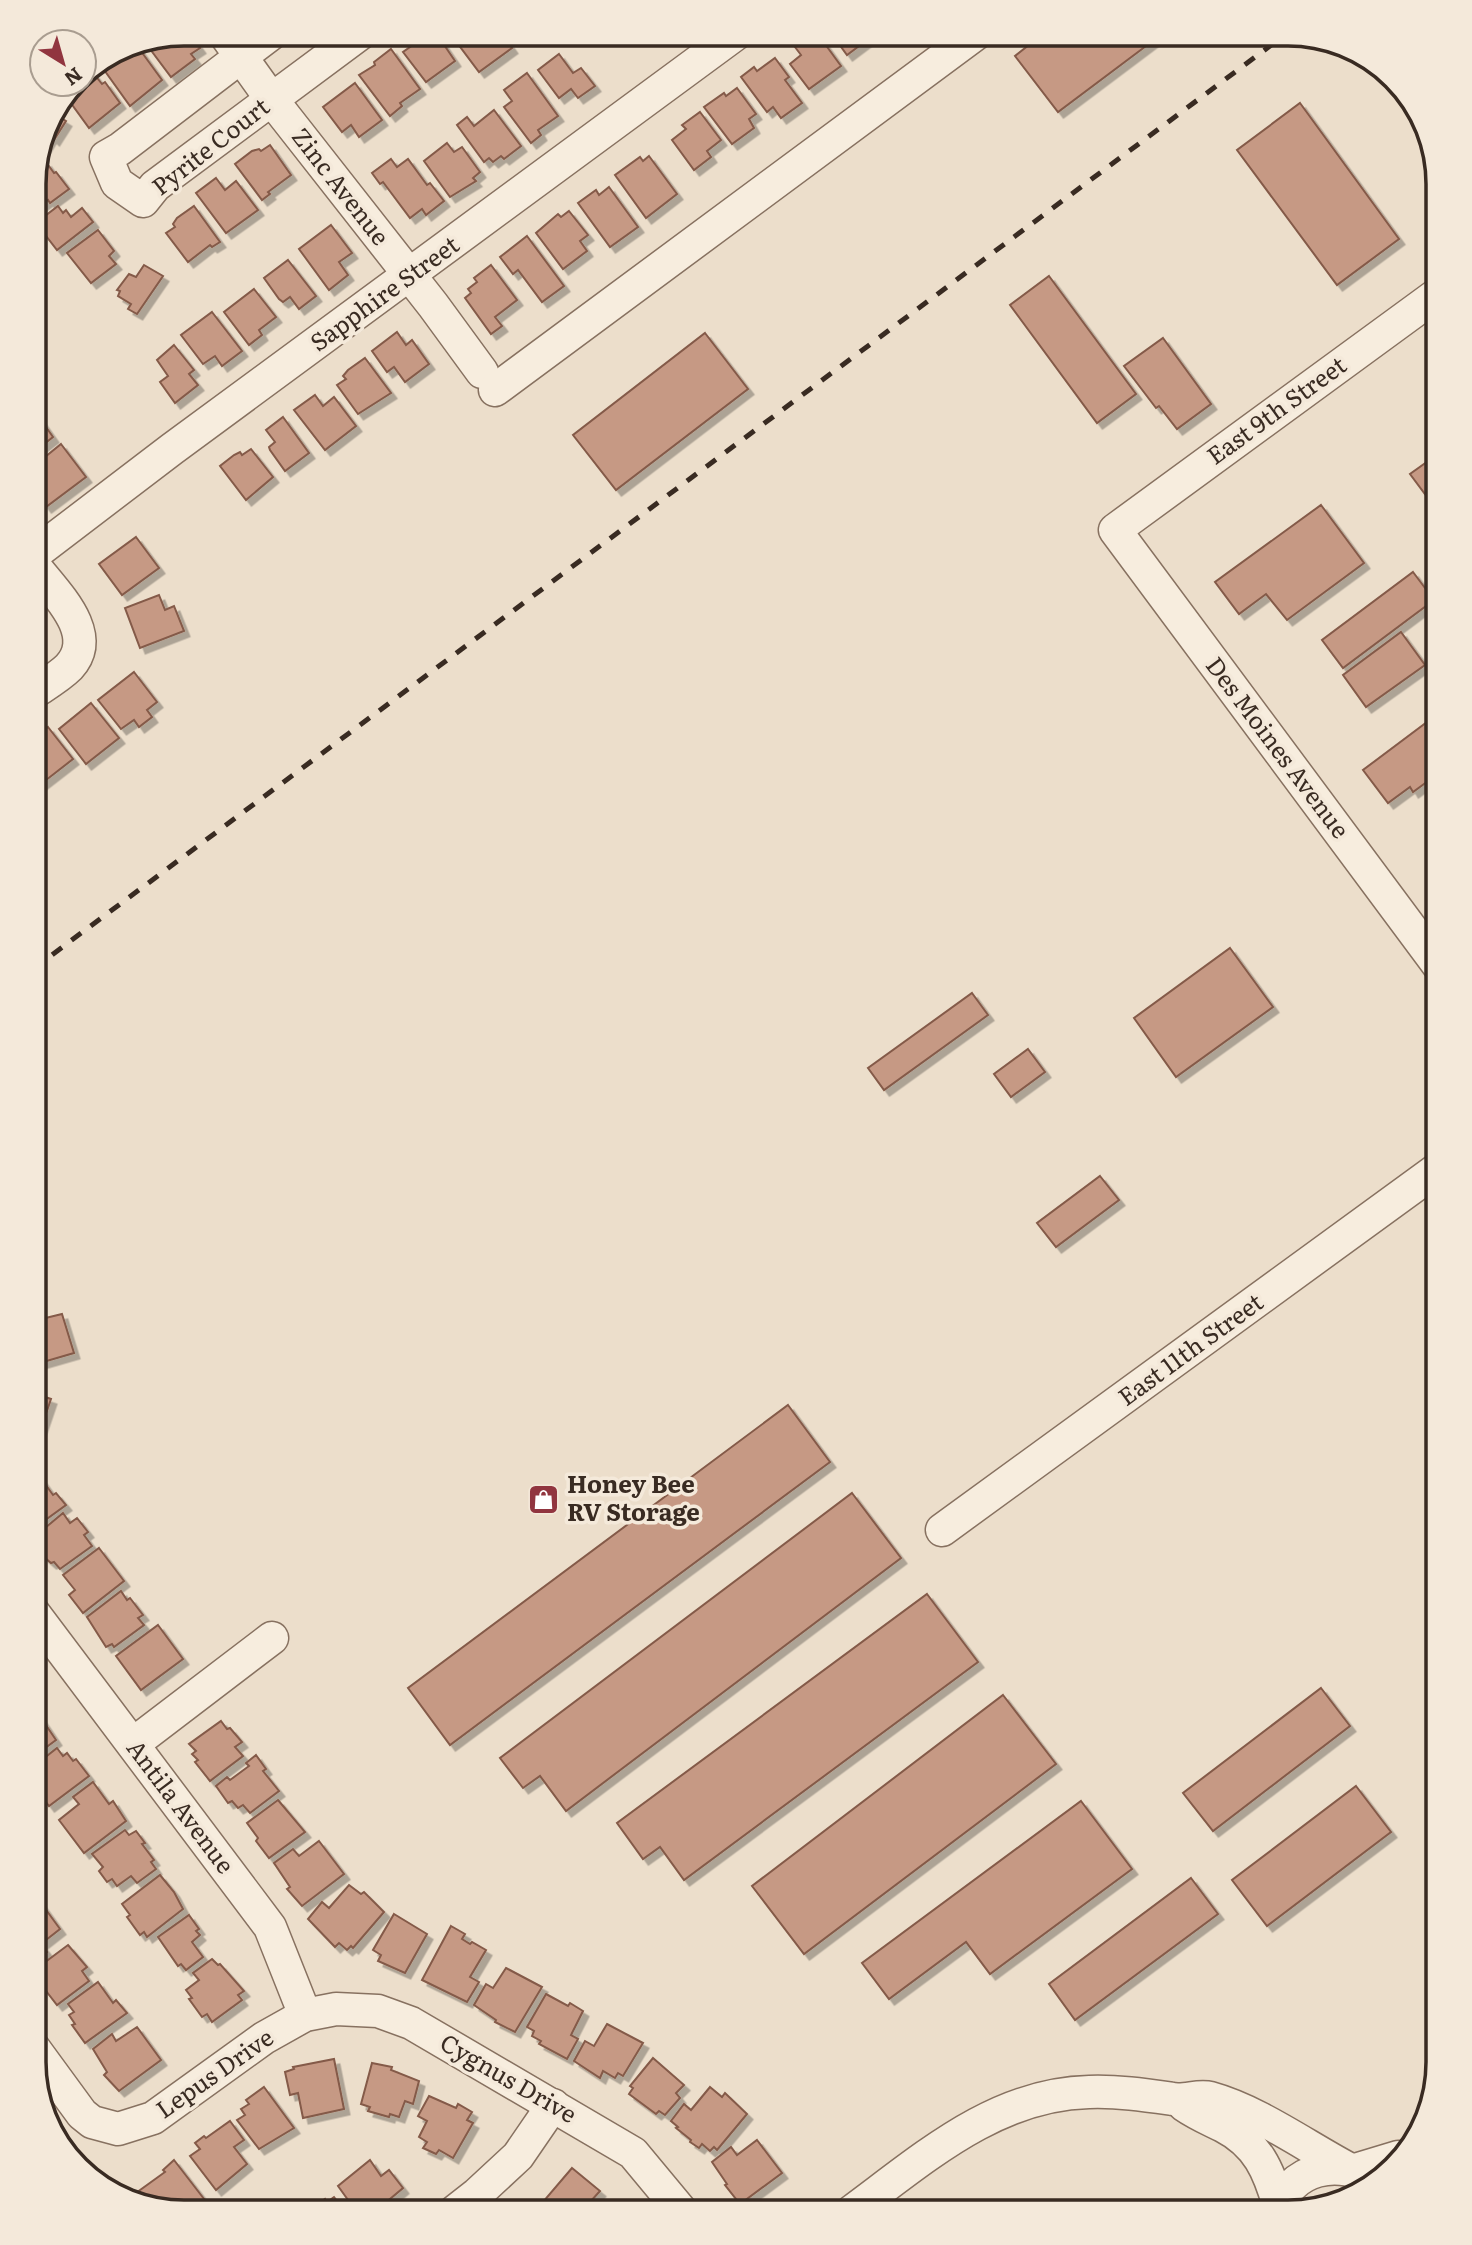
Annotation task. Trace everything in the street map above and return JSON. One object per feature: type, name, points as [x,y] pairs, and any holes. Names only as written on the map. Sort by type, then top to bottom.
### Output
[{"type":"street","name":"Pyrite Court","points":[[231,46],[120,149],[106,156],[117,183],[143,201],[155,186],[344,46]]},
{"type":"street","name":"Zinc Avenue","points":[[233,46],[488,381],[959,46]]},
{"type":"street","name":"Sapphire Street","points":[[46,545],[172,449],[720,46]]},
{"type":"street","name":"East 9th Street","points":[[1115,530],[1426,303]]},
{"type":"street","name":"Des Moines Avenue","points":[[1115,530],[1426,949]]},
{"type":"street","points":[[46,581],[78,624],[81,646],[69,666],[46,683]]},
{"type":"street","name":"East 11th Street","points":[[942,1531],[1426,1177]]},
{"type":"street","name":"Antila Avenue","points":[[46,1629],[270,1927],[305,2015]]},
{"type":"street","points":[[133,1744],[272,1639]]},
{"type":"street","name":"Cygnus Drive","points":[[305,2015],[336,2009],[379,2011],[411,2023],[633,2153],[671,2199]]},
{"type":"street","name":"Lepus Drive","points":[[46,2066],[82,2114],[92,2122],[118,2129],[153,2118],[264,2038],[305,2015]]},
{"type":"street","points":[[870,2199],[960,2133],[1012,2108],[1045,2098],[1086,2092],[1142,2094],[1178,2100],[1207,2097],[1232,2106],[1359,2173]]},
{"type":"street","points":[[1178,2100],[1201,2117],[1241,2137],[1256,2151],[1269,2173],[1276,2199]]},
{"type":"street","points":[[470,2199],[518,2156],[553,2105]]},
{"type":"street","points":[[1284,2199],[1290,2188],[1306,2175],[1326,2168],[1359,2173],[1379,2165]]},
{"type":"building","points":[[199,46],[200,48],[191,54],[195,59],[171,77],[151,50]]},
{"type":"building","points":[[412,46],[445,46],[455,61],[426,82],[403,52]]},
{"type":"building","points":[[460,46],[511,46],[512,48],[479,72]]},
{"type":"building","points":[[794,46],[826,46],[841,66],[809,89],[790,64],[801,55]]},
{"type":"building","points":[[840,46],[859,46],[847,55]]},
{"type":"building","points":[[1028,46],[1146,46],[1058,112],[1015,56]]},
{"type":"building","points":[[391,49],[420,89],[400,103],[402,106],[390,116],[359,75],[375,65],[374,62]]},
{"type":"building","points":[[142,52],[162,80],[130,106],[105,71]]},
{"type":"building","points":[[559,54],[573,73],[581,68],[595,86],[578,98],[571,89],[559,98],[538,70]]},
{"type":"building","points":[[775,58],[789,77],[785,80],[802,103],[781,118],[773,107],[767,112],[741,77],[754,67],[757,71]]},
{"type":"building","points":[[527,73],[558,116],[538,130],[541,135],[531,143],[504,107],[512,101],[504,90]]},
{"type":"building","points":[[98,79],[102,84],[105,82],[120,103],[89,128],[71,104],[76,98],[98,98]]},
{"type":"building","points":[[355,83],[382,120],[359,137],[351,125],[342,132],[323,107]]},
{"type":"building","points":[[737,88],[756,114],[749,119],[754,128],[732,144],[704,107],[724,93],[726,96]]},
{"type":"building","points":[[1300,103],[1399,239],[1337,285],[1237,150]]},
{"type":"building","points":[[494,110],[521,146],[504,159],[501,156],[493,162],[489,158],[484,162],[457,125],[467,117],[474,126]]},
{"type":"building","points":[[700,112],[721,140],[707,151],[711,157],[694,170],[672,140],[686,129],[682,125]]},
{"type":"building","points":[[62,119],[66,121],[54,140],[56,131]]},
{"type":"building","points":[[447,143],[454,152],[462,147],[480,172],[473,178],[476,181],[450,197],[424,161]]},
{"type":"building","points":[[270,145],[291,175],[268,192],[270,194],[262,200],[235,164],[252,151],[261,151]]},
{"type":"building","points":[[649,156],[677,194],[646,218],[615,175],[640,157],[643,161]]},
{"type":"building","points":[[391,159],[397,167],[408,159],[427,185],[430,183],[444,201],[426,215],[422,209],[410,218],[383,182],[380,184],[372,173]]},
{"type":"building","points":[[47,164],[69,189],[50,203],[46,201]]},
{"type":"building","points":[[216,178],[225,190],[236,181],[258,210],[226,233],[196,193]]},
{"type":"building","points":[[609,187],[638,227],[610,247],[578,203],[596,190],[599,195]]},
{"type":"building","points":[[58,206],[63,213],[66,210],[71,217],[82,208],[93,222],[57,250],[46,236],[46,215]]},
{"type":"building","points":[[194,206],[220,242],[212,247],[210,245],[188,262],[166,233],[175,227],[173,224],[177,218]]},
{"type":"building","points":[[569,211],[588,235],[580,241],[587,251],[563,269],[536,233],[558,214],[561,217]]},
{"type":"building","points":[[331,225],[352,253],[339,262],[348,275],[329,290],[299,249]]},
{"type":"building","points":[[98,230],[114,251],[109,256],[116,264],[91,283],[67,253]]},
{"type":"building","points":[[527,236],[564,286],[542,302],[518,270],[513,274],[500,257]]},
{"type":"building","points":[[288,260],[316,296],[299,309],[290,297],[283,302],[279,299],[264,278]]},
{"type":"building","points":[[144,265],[163,276],[137,314],[128,309],[131,304],[118,296],[120,291],[117,290],[129,274],[136,277]]},
{"type":"building","points":[[491,265],[517,300],[495,317],[502,326],[491,334],[465,298],[471,293],[468,289],[477,282],[474,278]]},
{"type":"building","points":[[1049,276],[1136,394],[1097,423],[1010,305]]},
{"type":"building","points":[[254,289],[276,317],[259,330],[262,335],[249,345],[224,312]]},
{"type":"building","points":[[212,312],[242,351],[222,366],[215,356],[203,364],[181,335]]},
{"type":"building","points":[[397,332],[406,345],[412,340],[429,364],[405,382],[394,367],[387,372],[372,351]]},
{"type":"building","points":[[705,333],[748,389],[616,490],[573,435]]},
{"type":"building","points":[[1163,338],[1211,404],[1177,429],[1159,406],[1156,408],[1124,366]]},
{"type":"building","points":[[174,345],[194,370],[189,374],[198,385],[175,403],[160,382],[168,376],[157,360]]},
{"type":"building","points":[[365,358],[391,393],[358,414],[337,385],[346,379],[343,376],[348,370]]},
{"type":"building","points":[[315,395],[323,406],[334,397],[356,426],[325,450],[294,410]]},
{"type":"building","points":[[283,417],[309,453],[285,471],[270,450],[269,447],[275,442],[266,430]]},
{"type":"building","points":[[46,427],[53,437],[46,443]]},
{"type":"building","points":[[61,444],[86,477],[46,507],[46,456]]},
{"type":"building","points":[[251,449],[273,477],[246,500],[220,466],[234,455],[240,452],[242,455]]},
{"type":"building","points":[[1426,463],[1426,496],[1410,474]]},
{"type":"building","points":[[1321,505],[1364,563],[1287,620],[1266,594],[1239,614],[1215,582]]},
{"type":"building","points":[[136,537],[159,568],[122,595],[99,564]]},
{"type":"building","points":[[1413,572],[1426,589],[1426,606],[1343,668],[1322,640]]},
{"type":"building","points":[[159,595],[165,610],[174,606],[184,631],[140,648],[125,608]]},
{"type":"building","points":[[1401,632],[1425,665],[1366,707],[1343,675]]},
{"type":"building","points":[[134,672],[157,702],[147,710],[152,717],[139,727],[134,720],[121,729],[98,700]]},
{"type":"building","points":[[91,703],[119,738],[86,764],[59,729]]},
{"type":"building","points":[[1426,723],[1426,782],[1413,792],[1410,787],[1388,803],[1363,770]]},
{"type":"building","points":[[48,727],[73,759],[46,780]]},
{"type":"building","points":[[1230,948],[1273,1007],[1176,1077],[1134,1018]]},
{"type":"building","points":[[972,993],[988,1015],[884,1090],[868,1068]]},
{"type":"building","points":[[1028,1049],[1045,1072],[1011,1097],[994,1074]]},
{"type":"building","points":[[1100,1176],[1119,1200],[1056,1247],[1037,1223]]},
{"type":"building","points":[[62,1314],[74,1353],[46,1361],[46,1318]]},
{"type":"building","points":[[46,1397],[51,1399],[46,1414]]},
{"type":"building","points":[[788,1405],[830,1462],[450,1745],[408,1688]]},
{"type":"building","points":[[46,1485],[53,1495],[56,1493],[66,1505],[46,1520]]},
{"type":"building","points":[[852,1493],[901,1558],[566,1811],[540,1776],[523,1788],[500,1758]]},
{"type":"building","points":[[63,1513],[70,1523],[77,1518],[88,1532],[84,1535],[92,1546],[60,1569],[46,1559],[46,1527]]},
{"type":"building","points":[[99,1548],[124,1581],[83,1613],[69,1595],[75,1590],[63,1575]]},
{"type":"building","points":[[121,1591],[143,1615],[138,1618],[144,1625],[114,1647],[112,1644],[106,1647],[87,1617]]},
{"type":"building","points":[[927,1594],[978,1662],[684,1880],[660,1847],[643,1859],[617,1823]]},
{"type":"building","points":[[158,1625],[183,1659],[141,1690],[116,1656]]},
{"type":"building","points":[[1321,1688],[1350,1726],[1213,1831],[1183,1793]]},
{"type":"building","points":[[1003,1695],[1056,1764],[804,1954],[752,1886]]},
{"type":"building","points":[[221,1721],[242,1742],[235,1747],[243,1756],[210,1781],[195,1762],[198,1760],[192,1754],[196,1751],[189,1744]]},
{"type":"building","points":[[46,1725],[56,1740],[46,1747]]},
{"type":"building","points":[[57,1748],[63,1756],[67,1753],[73,1761],[76,1759],[89,1776],[49,1806],[46,1802],[46,1757]]},
{"type":"building","points":[[256,1755],[266,1769],[263,1771],[279,1791],[250,1813],[243,1805],[238,1808],[232,1801],[228,1803],[216,1786],[227,1777],[230,1780],[249,1766],[246,1763]]},
{"type":"building","points":[[93,1782],[109,1804],[113,1801],[126,1821],[84,1853],[59,1820],[79,1804],[73,1797]]},
{"type":"building","points":[[1356,1786],[1391,1832],[1267,1926],[1232,1880]]},
{"type":"building","points":[[278,1800],[305,1832],[269,1858],[247,1823]]},
{"type":"building","points":[[1081,1801],[1132,1869],[990,1974],[966,1942],[889,1999],[862,1963]]},
{"type":"building","points":[[125,1830],[129,1835],[136,1831],[154,1860],[151,1862],[156,1869],[137,1883],[131,1876],[117,1886],[112,1879],[107,1882],[99,1871],[103,1867],[92,1854]]},
{"type":"building","points":[[319,1841],[344,1874],[302,1906],[287,1889],[290,1887],[274,1863],[293,1849],[299,1856]]},
{"type":"building","points":[[160,1875],[183,1909],[147,1937],[144,1932],[140,1935],[127,1917],[130,1915],[122,1904]]},
{"type":"building","points":[[1191,1878],[1218,1914],[1075,2020],[1049,1984]]},
{"type":"building","points":[[349,1885],[361,1894],[364,1892],[384,1912],[353,1948],[351,1946],[347,1950],[339,1943],[335,1947],[308,1919],[322,1902],[329,1908]]},
{"type":"building","points":[[46,1910],[60,1929],[46,1940]]},
{"type":"building","points":[[394,1914],[427,1934],[405,1973],[378,1961],[381,1955],[373,1950]]},
{"type":"building","points":[[189,1915],[200,1935],[192,1942],[203,1957],[186,1970],[181,1964],[178,1966],[158,1937]]},
{"type":"building","points":[[451,1926],[465,1934],[462,1939],[486,1950],[470,1977],[479,1982],[467,2002],[422,1980]]},
{"type":"building","points":[[68,1945],[87,1967],[82,1971],[89,1981],[57,2005],[46,1991],[46,1962]]},
{"type":"building","points":[[212,1959],[220,1964],[244,1991],[238,1995],[242,2000],[212,2022],[207,2014],[202,2017],[186,1990],[199,1980],[193,1973]]},
{"type":"building","points":[[506,1968],[542,1987],[515,2032],[495,2022],[496,2020],[474,2005],[486,1984],[493,1988]]},
{"type":"building","points":[[98,1982],[113,2003],[116,2000],[127,2013],[85,2043],[72,2025],[75,2024],[69,2015],[74,2012],[68,2004]]},
{"type":"building","points":[[546,1994],[583,2011],[571,2035],[578,2039],[567,2059],[539,2044],[541,2041],[532,2036],[534,2031],[527,2027]]},
{"type":"building","points":[[607,2024],[643,2043],[623,2076],[618,2073],[615,2078],[603,2071],[600,2078],[574,2061],[585,2041],[594,2046]]},
{"type":"building","points":[[137,2027],[161,2060],[119,2091],[104,2075],[107,2072],[93,2049],[112,2034],[116,2041]]},
{"type":"building","points":[[653,2058],[684,2085],[676,2093],[680,2098],[665,2115],[659,2111],[656,2114],[629,2094],[633,2088],[630,2086]]},
{"type":"building","points":[[334,2059],[344,2109],[303,2118],[298,2093],[290,2095],[285,2072],[294,2069],[293,2067]]},
{"type":"building","points":[[372,2063],[392,2067],[391,2070],[419,2081],[413,2104],[405,2101],[399,2117],[368,2111],[370,2107],[361,2104]]},
{"type":"building","points":[[264,2087],[294,2128],[259,2149],[237,2120],[245,2115],[241,2109],[249,2104],[246,2100]]},
{"type":"building","points":[[710,2087],[722,2097],[725,2093],[747,2114],[717,2150],[714,2147],[710,2151],[702,2144],[699,2148],[690,2142],[671,2121],[684,2104],[691,2110]]},
{"type":"building","points":[[429,2096],[456,2108],[458,2104],[472,2112],[467,2120],[473,2123],[453,2158],[439,2150],[436,2154],[423,2148],[427,2142],[419,2137],[427,2121],[418,2116]]},
{"type":"building","points":[[230,2121],[244,2140],[234,2147],[247,2164],[216,2190],[190,2156],[200,2149],[195,2143]]},
{"type":"building","points":[[757,2140],[782,2173],[747,2199],[736,2199],[712,2162],[731,2147],[737,2155]]},
{"type":"building","points":[[174,2160],[204,2199],[157,2197],[138,2192],[165,2172],[163,2170]]},
{"type":"building","points":[[370,2160],[381,2176],[389,2170],[403,2188],[390,2199],[347,2199],[338,2186]]},
{"type":"building","points":[[572,2168],[600,2191],[593,2199],[545,2199]]},
{"type":"railway","points":[[46,959],[1270,46]]},
{"type":"place","name":"Honey Bee RV Storage","points":[[544,1499]]}]
